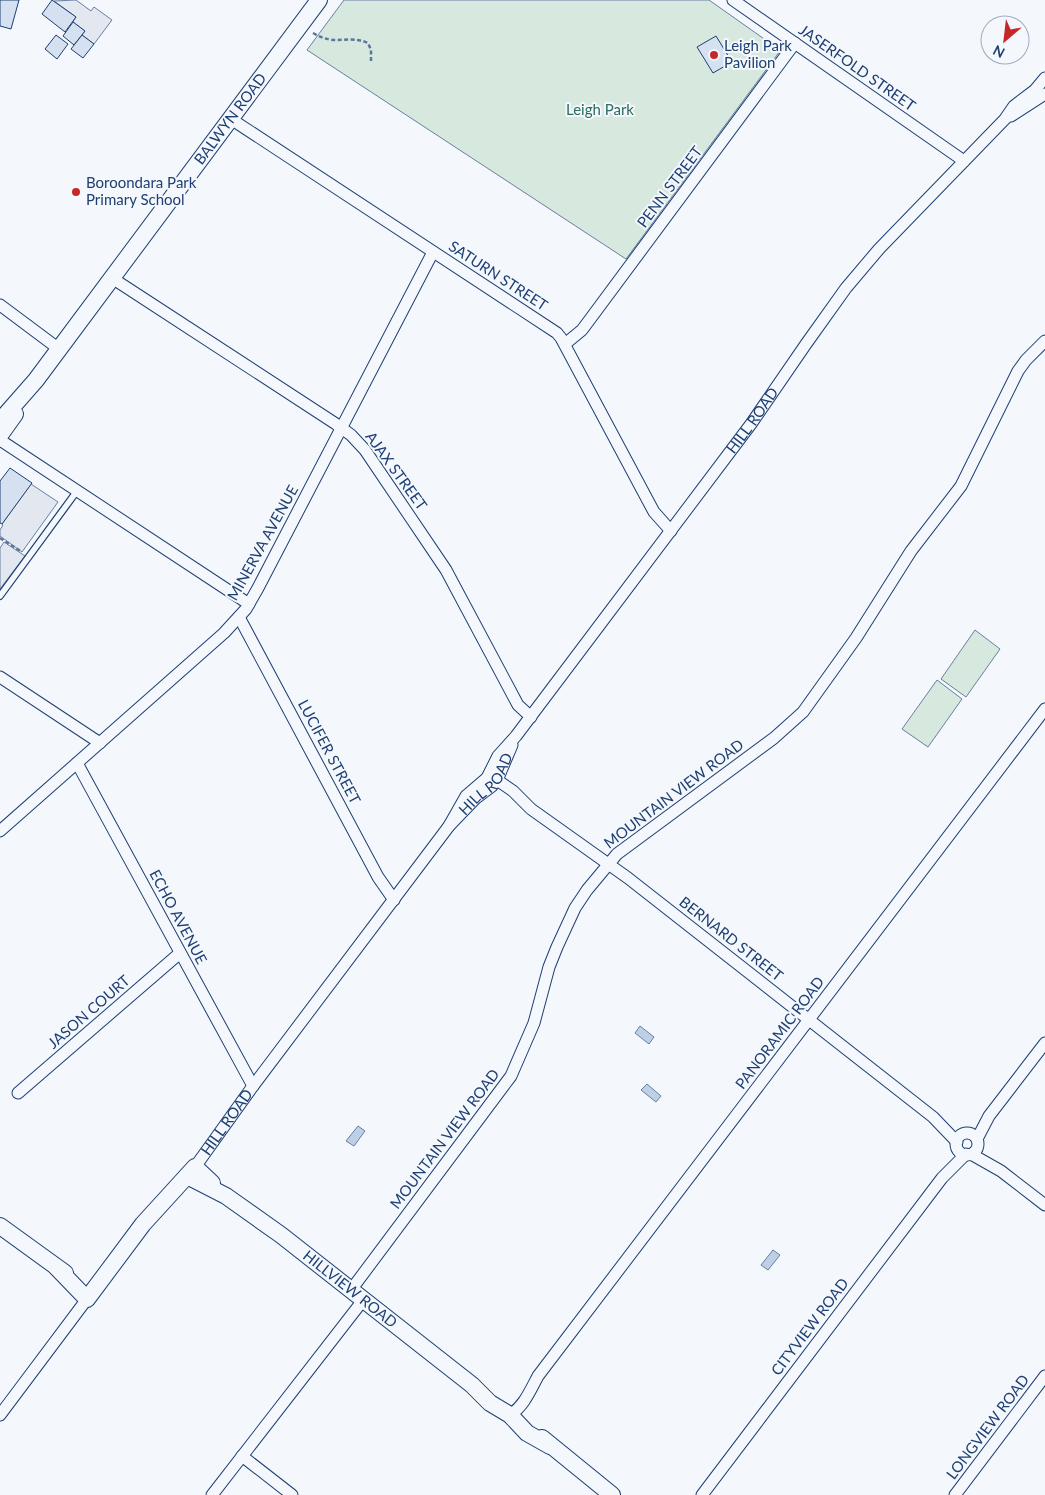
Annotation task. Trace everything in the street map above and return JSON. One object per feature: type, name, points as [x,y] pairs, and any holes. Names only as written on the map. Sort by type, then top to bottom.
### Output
[{"type":"street","name":"JASERFOLD STREET","points":[[733,0],[964,161]]},
{"type":"street","name":"BALWYN ROAD","points":[[0,435],[4,416],[36,380],[320,1]]},
{"type":"street","name":"PENN STREET","points":[[565,344],[582,330],[795,43]]},
{"type":"street","name":"HILL ROAD","points":[[0,1415],[143,1224],[191,1171],[252,1086],[449,826],[466,796],[492,781],[498,756],[531,717],[751,424],[814,332],[863,266],[1005,119],[1014,106],[1045,83]]},
{"type":"street","name":"HILL ROAD","points":[[1005,119],[1045,94]]},
{"type":"street","name":"SATURN STREET","points":[[231,119],[557,333],[565,344],[654,512],[671,531]]},
{"type":"street","name":"MINERVA AVENUE","points":[[0,831],[212,643],[239,617],[249,604],[433,252]]},
{"type":"street","name":"AJAX STREET","points":[[112,278],[351,435],[365,450],[434,551],[518,705],[531,717]]},
{"type":"street","points":[[0,305],[59,349]]},
{"type":"street","name":"MOUNTAIN VIEW ROAD","points":[[350,1290],[512,1076],[534,1023],[549,967],[580,899],[608,863],[628,846],[774,738],[803,712],[856,638],[902,564],[962,486],[1018,371],[1026,360],[1045,342]]},
{"type":"street","points":[[0,440],[249,604]]},
{"type":"street","name":"LUCIFER STREET","points":[[239,617],[378,877],[394,900]]},
{"type":"street","points":[[0,677],[100,743]]},
{"type":"street","name":"PANORAMIC ROAD","points":[[513,1410],[1045,709]]},
{"type":"street","name":"ECHO AVENUE","points":[[77,763],[252,1086]]},
{"type":"street","name":"BERNARD STREET","points":[[492,781],[514,801],[531,809],[608,863],[1045,1205]]},
{"type":"street","name":"JASON COURT","points":[[18,1093],[180,952]]},
{"type":"street","name":"CITYVIEW ROAD","points":[[702,1495],[1045,1043]]},
{"type":"street","name":"HILLVIEW ROAD","points":[[191,1171],[288,1240],[472,1385],[490,1403],[513,1410],[527,1433],[550,1446],[612,1495]]},
{"type":"street","points":[[0,1226],[91,1294]]},
{"type":"street","points":[[212,1495],[364,1300]]},
{"type":"street","name":"LONGVIEW ROAD","points":[[955,1495],[1045,1376]]},
{"type":"street","points":[[242,1456],[292,1495]]},
{"type":"lane","points":[[0,596],[77,491]]},
{"type":"path","points":[[301,26],[323,39],[339,41],[359,39],[368,43],[371,50],[371,62]]},
{"type":"path","points":[[0,538],[29,557]]},
{"type":"green space","name":"Leigh Park","points":[[344,0],[709,0],[780,51],[626,259],[307,50]]},
{"type":"green space","points":[[975,630],[1000,649],[966,697],[941,679]]},
{"type":"green space","points":[[937,680],[962,699],[928,747],[902,729]]},
{"type":"shaded area","points":[[76,0],[91,11],[94,7],[112,20],[94,44],[82,35],[85,31],[73,22],[76,17],[54,1]]},
{"type":"shaded area","points":[[31,484],[58,502],[22,552],[0,536],[0,530],[2,524]]},
{"type":"shaded area","points":[[4,542],[25,556],[0,589],[0,548]]},
{"type":"water","points":[[640,1026],[654,1037],[649,1044],[635,1033]]},
{"type":"water","points":[[647,1084],[661,1096],[656,1102],[641,1090]]},
{"type":"water","points":[[358,1126],[365,1131],[354,1146],[346,1141]]},
{"type":"water","points":[[773,1250],[780,1255],[768,1270],[761,1265]]},
{"type":"building","points":[[0,0],[19,0],[11,29],[0,26]]},
{"type":"building","points":[[52,0],[76,17],[65,32],[42,14]]},
{"type":"building","points":[[73,22],[85,31],[74,45],[63,36]]},
{"type":"building","points":[[56,35],[68,44],[57,59],[45,49]]},
{"type":"building","points":[[82,35],[94,44],[83,58],[71,49]]},
{"type":"building","name":"Leigh Park Pavilion","points":[[716,36],[732,62],[713,73],[697,47]]},
{"type":"building","points":[[10,468],[32,483],[2,524],[0,523],[0,481]]},
{"type":"place","name":"Leigh Park Pavilion","points":[[714,55]]},
{"type":"place","name":"Boroondara Park Primary School","points":[[76,192]]}]
